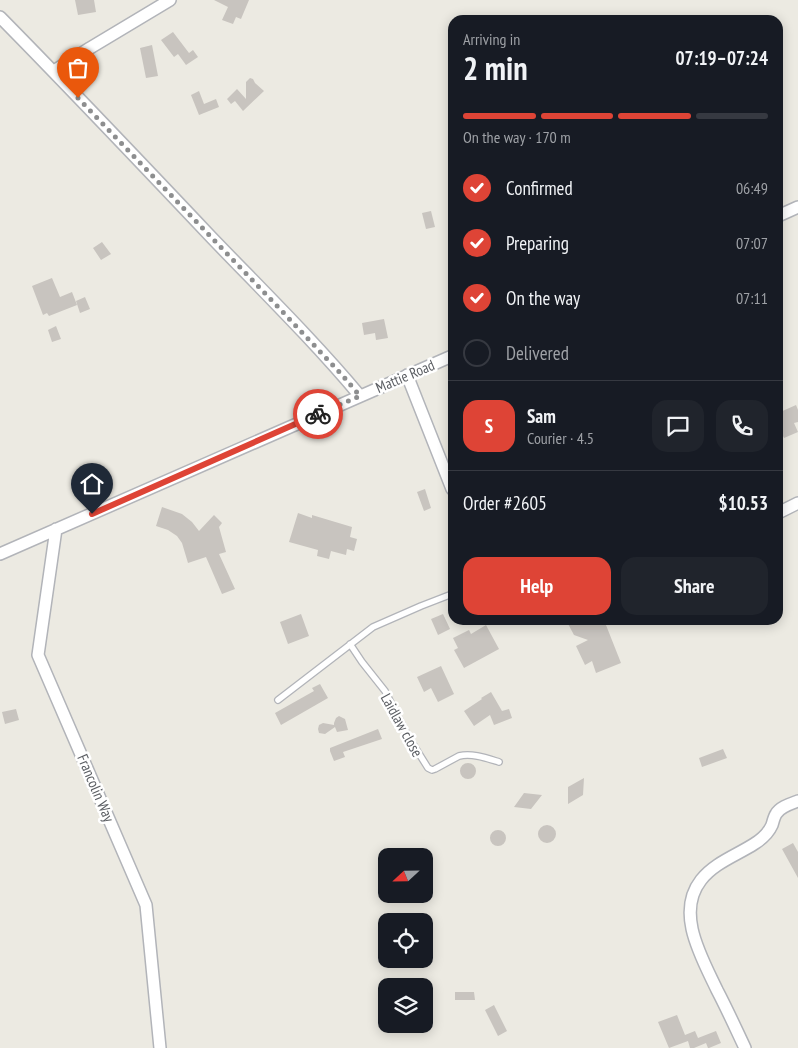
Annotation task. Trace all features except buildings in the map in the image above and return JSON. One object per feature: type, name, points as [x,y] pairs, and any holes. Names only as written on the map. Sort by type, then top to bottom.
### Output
[{"type":"street","points":[[54,71],[170,0]]},
{"type":"street","points":[[0,17],[54,71],[360,396]]},
{"type":"street","points":[[783,214],[798,207]]},
{"type":"street","name":"Mattie Road","points":[[0,554],[448,358]]},
{"type":"street","points":[[408,375],[448,480]]},
{"type":"street","points":[[783,510],[798,503]]},
{"type":"street","name":"Francolin Way","points":[[56,529],[38,655],[146,905],[160,1048]]},
{"type":"street","points":[[745,1048],[698,949],[692,929],[690,913],[692,896],[700,880],[710,870],[766,836],[772,827],[776,814],[782,808],[798,801]]},
{"type":"lane","points":[[278,700],[373,627],[448,596]]},
{"type":"lane","name":"Laidlaw close","points":[[350,644],[385,691],[408,736],[428,768],[435,769],[454,758],[464,755],[475,755],[499,762]]},
{"type":"way so far","points":[[78,98],[279,308],[360,396],[318,414]]},
{"type":"route","points":[[92,514],[318,414]]}]
